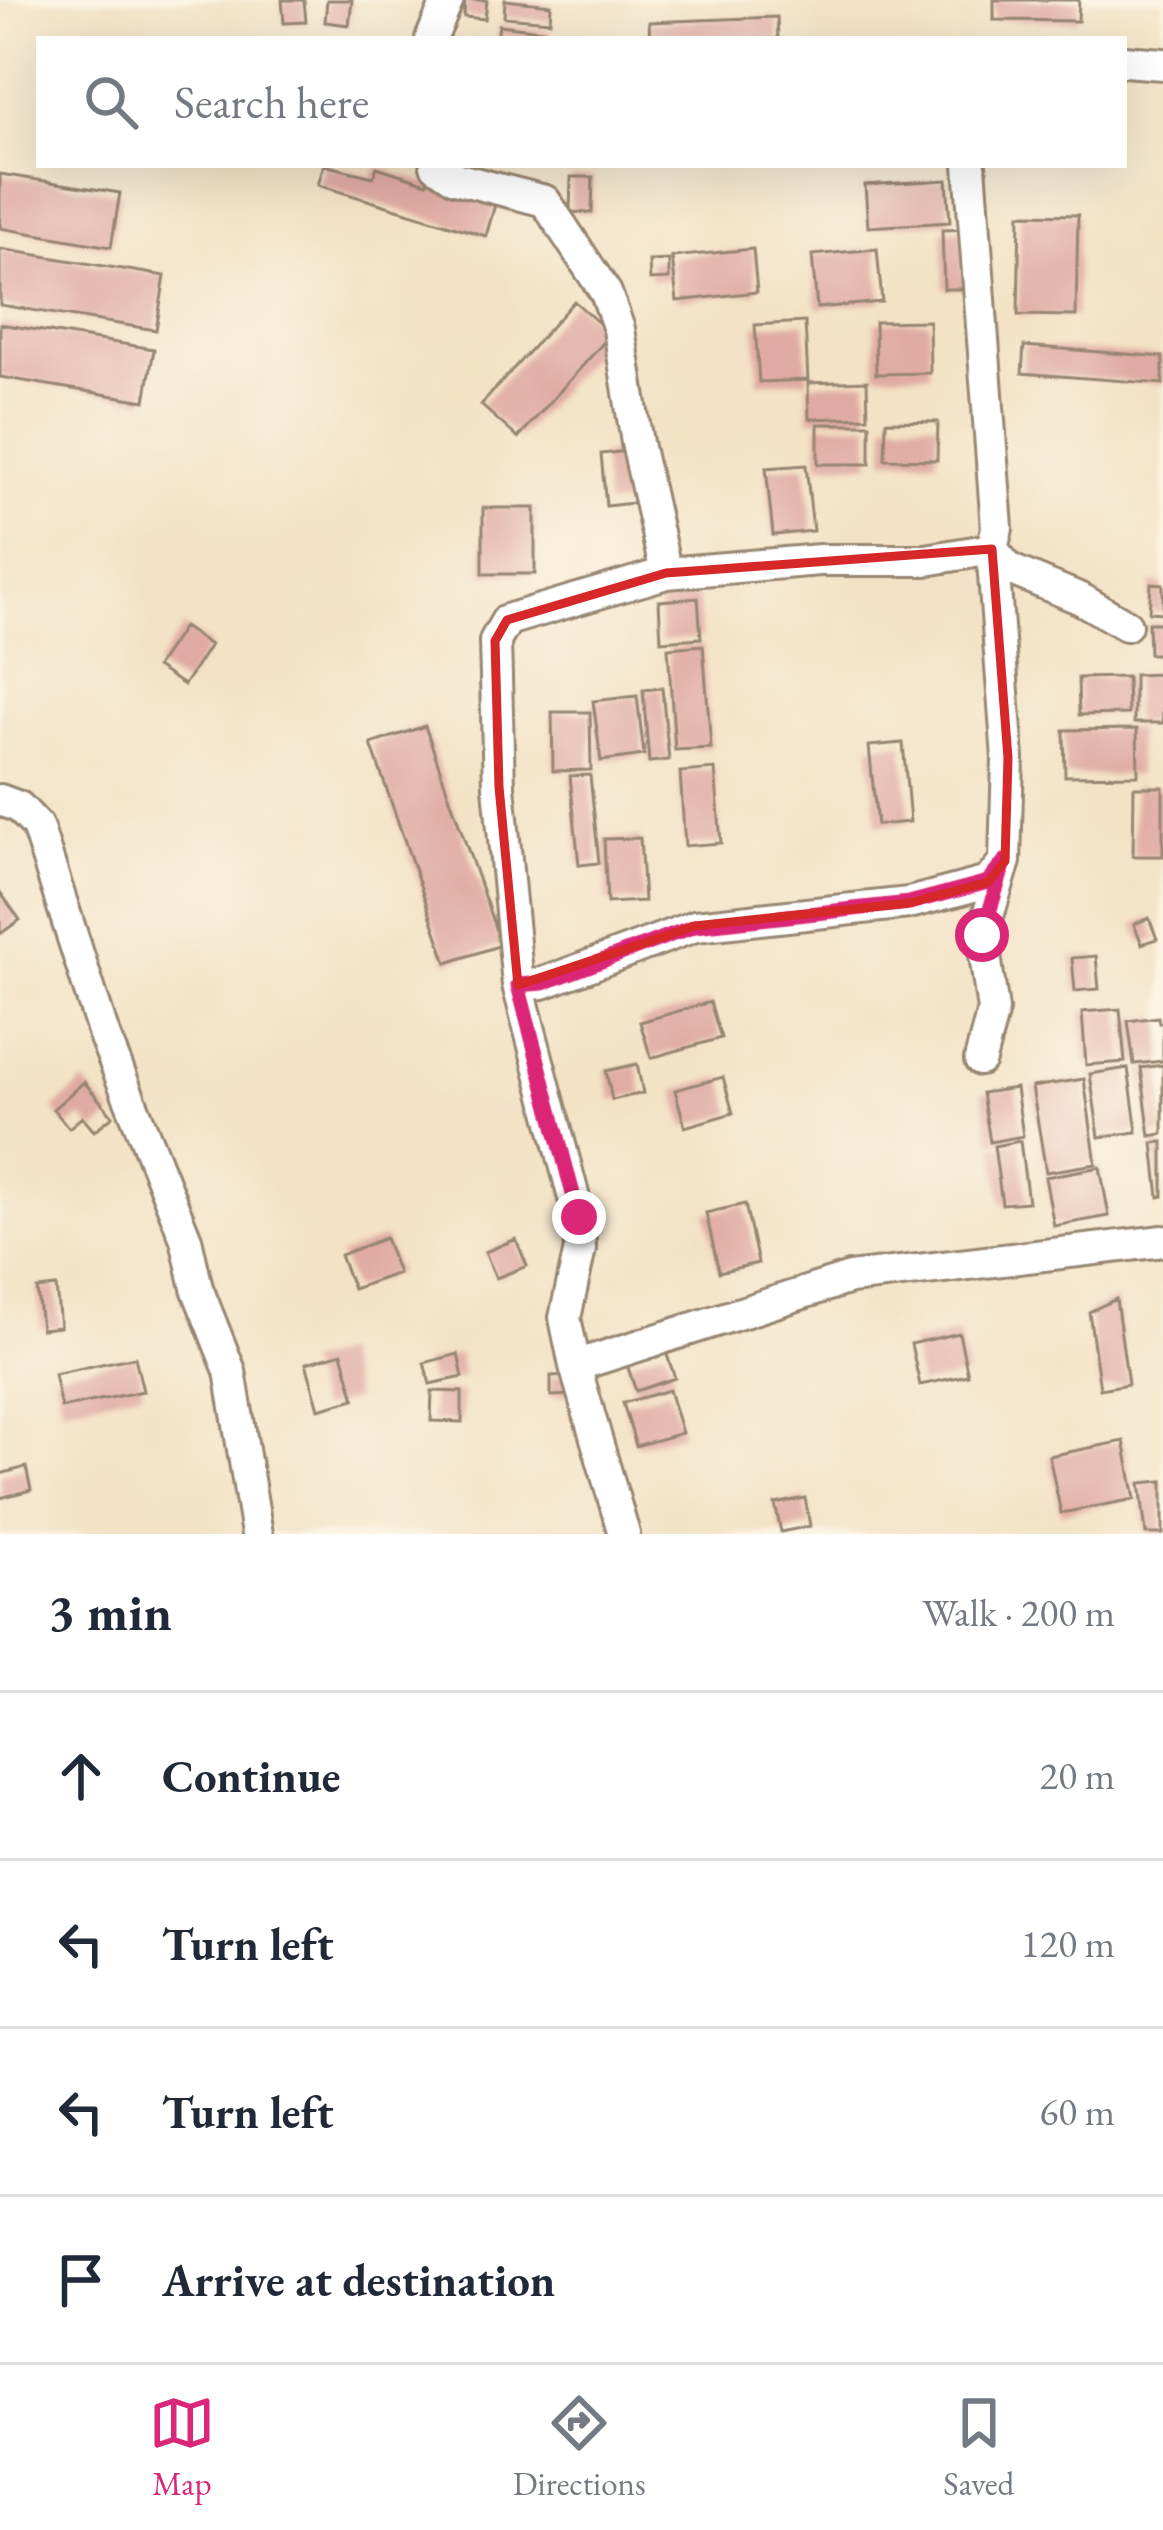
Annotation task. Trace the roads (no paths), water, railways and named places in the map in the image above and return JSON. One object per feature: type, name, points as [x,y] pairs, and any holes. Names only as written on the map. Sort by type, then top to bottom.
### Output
[{"type":"street","points":[[432,36],[448,0]]},
{"type":"street","points":[[1127,61],[1163,64]]},
{"type":"street","points":[[440,168],[455,178],[545,201],[606,293],[619,329],[666,573]]},
{"type":"street","points":[[970,168],[997,528],[992,549],[1008,758],[1005,861],[982,935],[993,1010],[980,1060]]},
{"type":"street","points":[[624,1534],[565,1318],[580,1249],[579,1217],[518,985],[499,788],[495,641],[507,620],[666,573],[820,560],[926,560],[992,549]]},
{"type":"street","points":[[992,549],[1009,569],[1081,599],[1126,625]]},
{"type":"street","points":[[0,800],[19,807],[37,826],[104,1035],[186,1239],[197,1288],[230,1371],[257,1534]]},
{"type":"street","points":[[518,985],[543,983],[695,926],[909,903],[988,882],[1005,861]]},
{"type":"street","points":[[575,1366],[850,1278],[1163,1240]]}]
